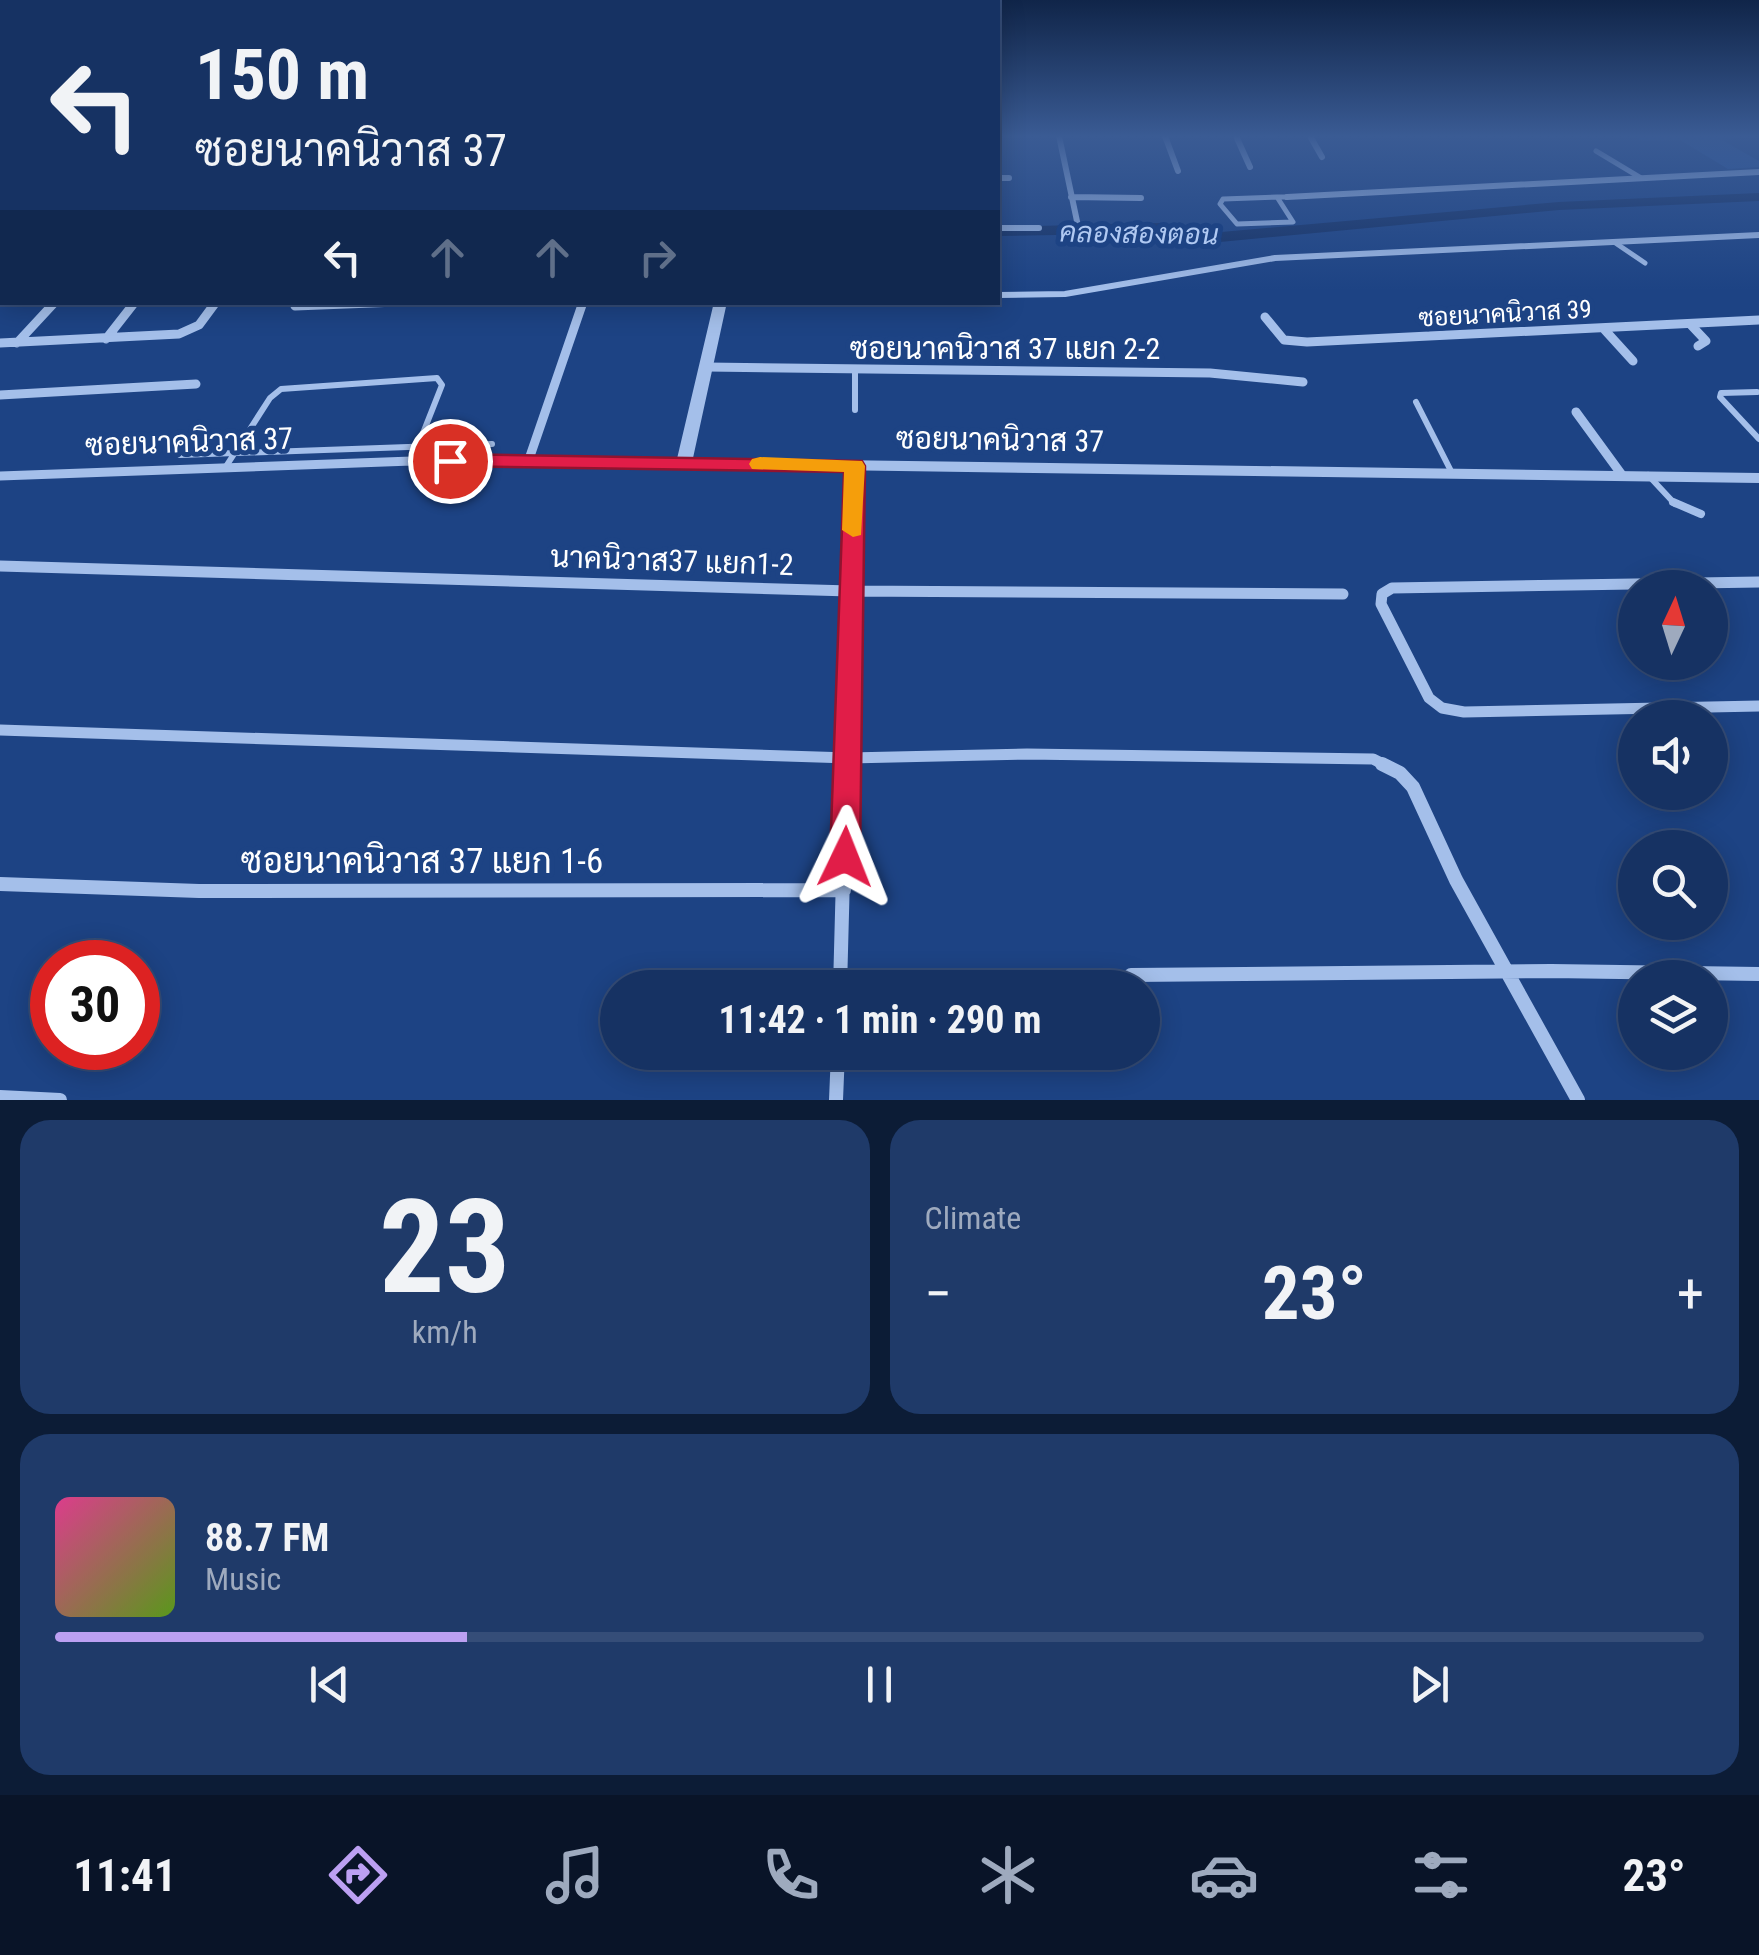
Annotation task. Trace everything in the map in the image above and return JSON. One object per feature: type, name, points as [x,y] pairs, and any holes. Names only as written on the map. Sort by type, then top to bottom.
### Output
[{"type":"street","points":[[1069,187],[1078,226]]},
{"type":"street","points":[[1287,197],[1467,187]]},
{"type":"street","points":[[1071,197],[1141,198]]},
{"type":"street","points":[[1000,228],[1039,228]]},
{"type":"street","points":[[1000,294],[1065,294],[1275,258],[1759,236]]},
{"type":"street","points":[[17,343],[52,305]]},
{"type":"street","points":[[106,339],[133,305]]},
{"type":"street","points":[[0,344],[187,332],[214,305]]},
{"type":"street","points":[[295,306],[320,305]]},
{"type":"street","points":[[528,462],[582,305]]},
{"type":"street","points":[[684,463],[720,305]]},
{"type":"street","name":"ซอยนาคนิวาส 39","points":[[1265,317],[1280,336],[1291,342],[1759,320]]},
{"type":"street","points":[[1690,324],[1706,341],[1698,346]]},
{"type":"street","points":[[1603,328],[1632,361]]},
{"type":"street","name":"ซอยนาคนิวาส 37 แยก 2-2","points":[[707,368],[1210,373],[1303,382]]},
{"type":"street","points":[[0,395],[196,384]]},
{"type":"street","points":[[1576,412],[1622,475]]},
{"type":"street","name":"ซอยนาคนิวาส 37","points":[[0,476],[412,461],[1759,478]]},
{"type":"street","points":[[841,970],[855,466]]},
{"type":"street","name":"นาคนิวาส37 แยก1-2","points":[[0,566],[850,591],[1342,594]]},
{"type":"street","points":[[1759,582],[1392,588],[1382,594],[1381,604],[1429,698],[1442,708],[1464,712],[1759,706]]},
{"type":"street","points":[[0,730],[849,758],[1046,754],[1373,759],[1400,773],[1412,788],[1507,974],[1578,1100]]},
{"type":"street","name":"ซอยนาคนิวาส 37 แยก 1-6","points":[[0,884],[199,891],[844,890]]},
{"type":"street","points":[[1160,975],[1759,974]]},
{"type":"street","points":[[836,1100],[837,1070]]},
{"type":"street","points":[[0,1097],[60,1100]]},
{"type":"lane","points":[[1277,197],[1294,222],[1237,224],[1220,204],[1224,199],[1277,197],[1287,197]]},
{"type":"lane","points":[[1614,242],[1645,263]]},
{"type":"lane","points":[[854,410],[855,370]]},
{"type":"lane","points":[[225,469],[270,398],[281,390],[437,378],[442,385],[412,461]]},
{"type":"lane","points":[[1757,392],[1720,393],[1720,397],[1759,438]]},
{"type":"lane","points":[[1416,402],[1452,472]]},
{"type":"lane","points":[[180,455],[492,444]]},
{"type":"lane","points":[[1648,475],[1676,505],[1701,514]]},
{"type":"waterway","name":"คลองสองตอน","points":[[1000,232],[1162,228],[1177,238],[1199,239],[1559,206],[1759,197]]},
{"type":"slow traffic","points":[[760,464],[855,466],[853,530]]},
{"type":"route","points":[[450,461],[855,466],[845,857]]}]
